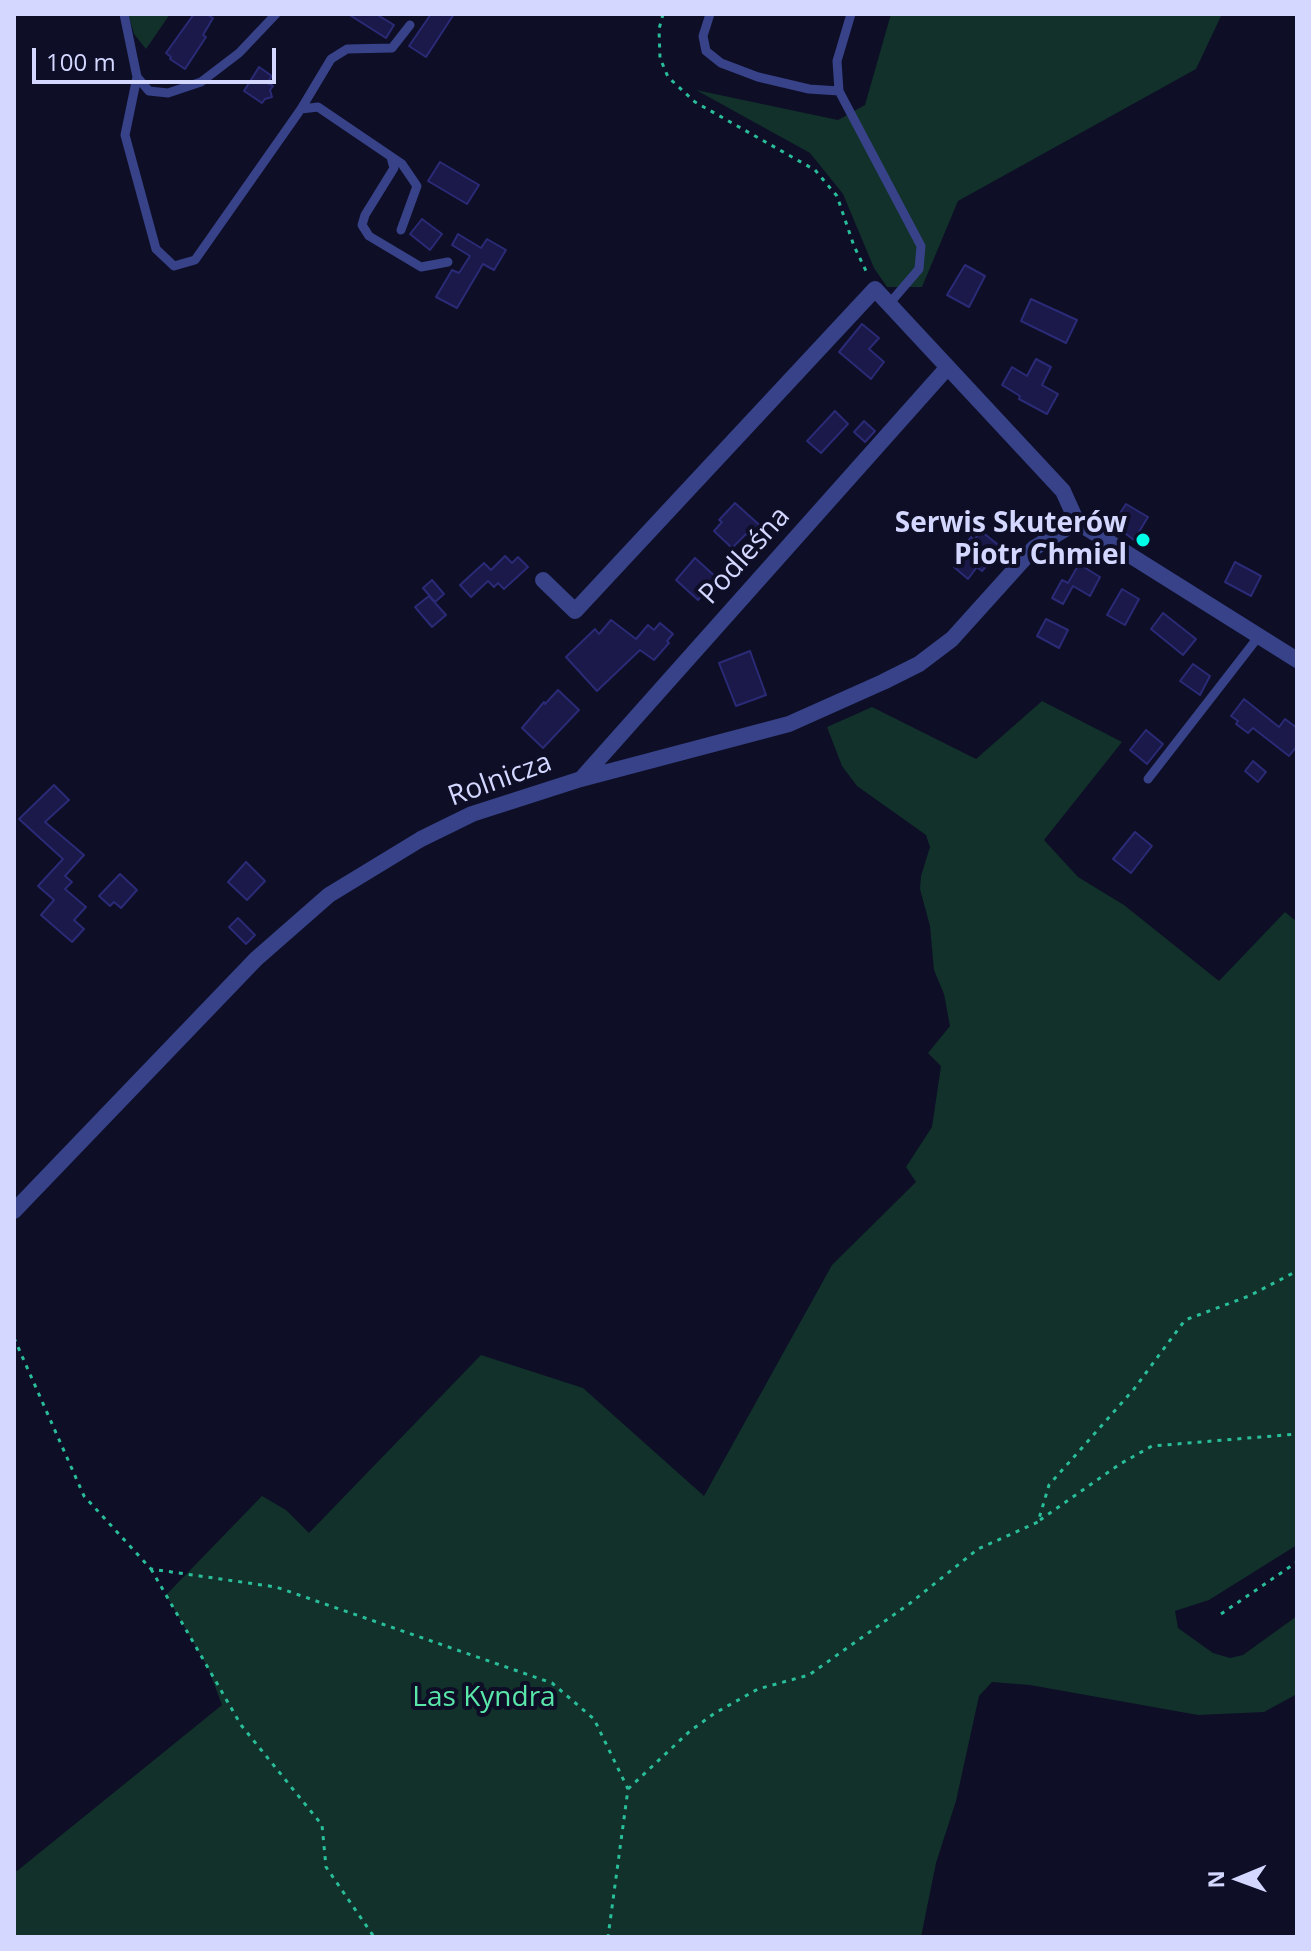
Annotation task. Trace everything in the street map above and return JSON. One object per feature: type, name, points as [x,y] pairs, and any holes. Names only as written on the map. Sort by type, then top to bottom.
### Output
[{"type":"street","points":[[543,580],[575,611],[875,289],[1063,491],[1077,522],[1297,660]]},
{"type":"street","name":"Podleśna","points":[[581,779],[947,368]]},
{"type":"street","name":"Rolnicza","points":[[14,1211],[256,959],[329,895],[421,839],[472,814],[581,779],[789,724],[919,664],[952,639],[1034,548],[1077,522]]},
{"type":"lane","points":[[124,14],[137,77],[125,135],[156,249],[174,266],[195,260],[301,109],[331,59],[347,49],[392,48],[410,25]]},
{"type":"lane","points":[[137,77],[149,91],[168,93],[201,82],[239,53],[276,14]]},
{"type":"lane","points":[[710,14],[703,36],[706,51],[721,63],[771,80],[809,89],[839,91]]},
{"type":"lane","points":[[851,14],[837,61],[839,91],[921,246],[919,269],[889,304]]},
{"type":"lane","points":[[301,109],[318,107],[402,164],[417,186],[401,230]]},
{"type":"lane","points":[[391,157],[394,168],[362,225],[369,236],[421,267],[448,262]]},
{"type":"lane","points":[[1148,779],[1259,636]]},
{"type":"path","points":[[663,14],[659,29],[660,58],[668,77],[695,102],[815,170],[837,196],[854,246],[875,289]]},
{"type":"path","points":[[1038,1522],[1049,1485],[1134,1389],[1185,1320],[1249,1296],[1297,1271]]},
{"type":"path","points":[[14,1338],[84,1496],[151,1569],[241,1725],[322,1825],[326,1867],[374,1937]]},
{"type":"path","points":[[628,1789],[690,1731],[715,1713],[758,1689],[809,1675],[909,1604],[978,1549],[1038,1522],[1120,1464],[1152,1446],[1297,1434]]},
{"type":"path","points":[[1221,1614],[1297,1562]]},
{"type":"path","points":[[151,1569],[276,1587],[552,1683],[594,1719],[628,1789],[608,1937]]},
{"type":"green space","points":[[128,14],[170,14],[146,49],[134,34]]},
{"type":"green space","points":[[891,14],[1222,14],[1196,69],[958,201],[922,287],[887,287],[874,268],[843,194],[810,153],[696,90],[838,120],[865,105]]},
{"type":"green space","name":"Las Kyndra","points":[[1042,701],[1122,742],[1044,840],[1078,877],[1124,905],[1219,981],[1285,912],[1297,922],[1297,1545],[1209,1600],[1175,1611],[1178,1628],[1213,1653],[1230,1658],[1243,1655],[1297,1616],[1297,1694],[1264,1712],[1198,1715],[1030,1685],[992,1682],[979,1696],[956,1801],[936,1863],[921,1937],[14,1937],[14,1869],[17,1871],[222,1705],[208,1668],[166,1595],[262,1496],[286,1510],[309,1533],[481,1355],[583,1388],[704,1496],[832,1265],[916,1182],[906,1167],[932,1127],[941,1066],[928,1053],[950,1026],[944,994],[934,970],[930,926],[920,889],[930,847],[926,835],[857,786],[842,766],[827,727],[872,707],[976,759]]},
{"type":"building","points":[[194,14],[206,14],[213,18],[203,35],[206,37],[185,69],[166,53]]},
{"type":"building","points":[[348,14],[376,14],[394,25],[386,38]]},
{"type":"building","points":[[431,14],[454,14],[426,57],[409,46]]},
{"type":"building","points":[[259,67],[272,76],[267,83],[273,86],[270,90],[272,97],[262,103],[244,91]]},
{"type":"building","points":[[440,162],[479,185],[467,204],[428,181]]},
{"type":"building","points":[[422,219],[442,234],[430,250],[410,234]]},
{"type":"building","points":[[458,234],[481,248],[487,239],[506,250],[494,270],[483,264],[457,308],[436,297],[452,270],[459,273],[470,256],[452,245]]},
{"type":"building","points":[[965,265],[985,276],[969,307],[947,295]]},
{"type":"building","points":[[1031,299],[1077,320],[1066,343],[1021,321]]},
{"type":"building","points":[[862,324],[879,338],[869,349],[884,362],[871,379],[839,352]]},
{"type":"building","points":[[1036,359],[1051,367],[1042,385],[1058,394],[1047,414],[1019,399],[1020,396],[1002,385],[1012,367],[1027,376]]},
{"type":"building","points":[[835,411],[848,424],[821,453],[807,441]]},
{"type":"building","points":[[864,421],[875,431],[865,442],[854,432]]},
{"type":"building","points":[[735,503],[765,530],[754,542],[746,534],[732,548],[714,531],[722,522],[719,520]]},
{"type":"building","points":[[1126,504],[1148,517],[1134,540],[1113,524]]},
{"type":"building","points":[[981,531],[1002,548],[982,571],[977,567],[968,579],[954,567],[964,556],[959,552],[971,537],[974,540]]},
{"type":"building","points":[[505,556],[512,563],[518,557],[528,567],[504,589],[498,583],[494,587],[488,581],[471,597],[460,585],[484,563],[491,570]]},
{"type":"building","points":[[695,558],[717,578],[698,600],[676,580]]},
{"type":"building","points":[[1235,562],[1261,576],[1251,596],[1225,582]]},
{"type":"building","points":[[1079,564],[1100,577],[1090,596],[1073,586],[1063,604],[1052,598],[1062,580],[1068,583]]},
{"type":"building","points":[[432,580],[444,594],[435,602],[423,588]]},
{"type":"building","points":[[1122,589],[1139,599],[1125,625],[1107,615]]},
{"type":"building","points":[[429,596],[446,615],[432,627],[415,607]]},
{"type":"building","points":[[1163,613],[1196,639],[1183,655],[1151,629]]},
{"type":"building","points":[[1046,619],[1068,630],[1059,648],[1037,636]]},
{"type":"building","points":[[611,620],[636,639],[648,625],[654,630],[660,623],[673,634],[654,660],[640,650],[597,691],[566,657],[595,629],[599,634]]},
{"type":"building","points":[[750,651],[766,695],[736,706],[719,663]]},
{"type":"building","points":[[1193,664],[1210,676],[1200,695],[1180,681]]},
{"type":"building","points":[[558,690],[579,710],[543,748],[522,728]]},
{"type":"building","points":[[1244,699],[1279,727],[1285,719],[1297,728],[1297,746],[1289,756],[1253,728],[1248,733],[1236,724],[1238,721],[1231,716]]},
{"type":"building","points":[[1146,730],[1163,744],[1147,764],[1130,750]]},
{"type":"building","points":[[1253,761],[1266,772],[1258,782],[1245,771]]},
{"type":"building","points":[[54,785],[69,800],[45,822],[84,855],[65,876],[72,882],[65,889],[86,907],[74,920],[84,929],[72,942],[41,915],[54,900],[38,886],[63,859],[19,819]]},
{"type":"building","points":[[1135,832],[1152,846],[1131,873],[1113,859]]},
{"type":"building","points":[[246,862],[265,881],[247,900],[228,882]]},
{"type":"building","points":[[120,874],[137,890],[121,908],[114,902],[110,906],[99,896]]},
{"type":"building","points":[[238,918],[255,935],[246,944],[229,927]]},
{"type":"place","name":"Serwis Skuterów Piotr Chmiel","points":[[1143,540]]}]
